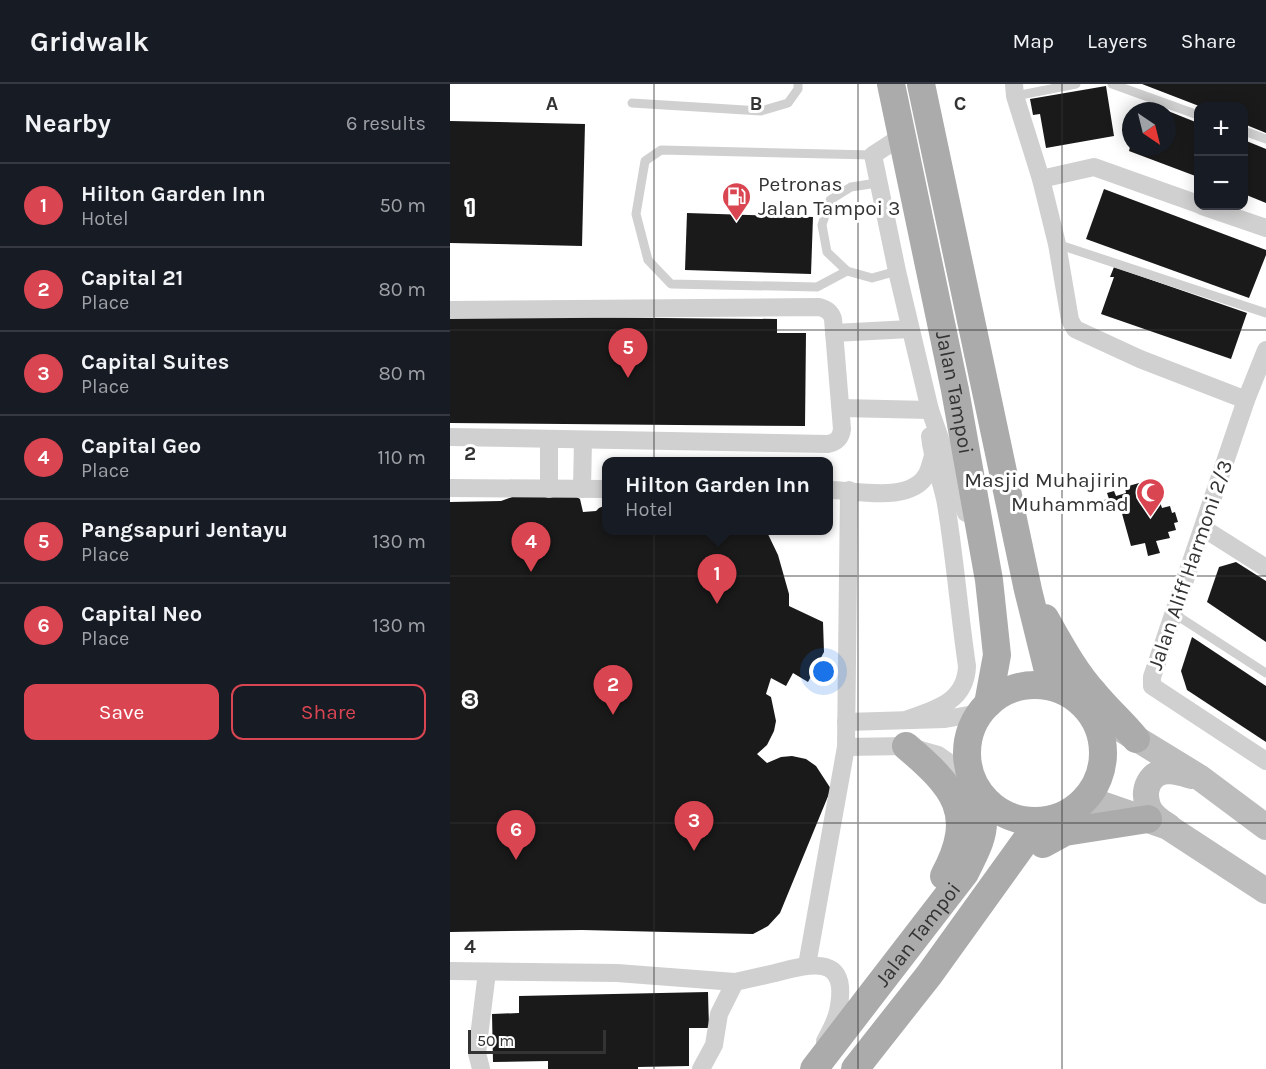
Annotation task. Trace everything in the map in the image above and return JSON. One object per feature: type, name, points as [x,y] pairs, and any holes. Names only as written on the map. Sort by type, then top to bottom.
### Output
[{"type":"main road","name":"Jalan Tampoi","points":[[891,84],[955,390],[989,580],[997,655],[984,709]]},
{"type":"main road","name":"Jalan Tampoi","points":[[921,84],[1028,590],[1048,670],[1064,691]]},
{"type":"main road","points":[[1028,590],[1074,667],[1136,739]]},
{"type":"main road","points":[[1088,709],[1099,728],[1104,749],[1101,771],[1093,791],[1077,807],[1059,818],[1039,822],[1020,820],[1002,813],[987,802],[973,782],[967,761],[967,744],[972,728],[984,709],[1006,692],[1028,686],[1050,686],[1064,691],[1088,709],[1199,777],[1266,827]]},
{"type":"main road","points":[[904,952],[950,865],[958,844],[959,824],[958,803],[907,732]]},
{"type":"main road","points":[[1158,823],[1148,807],[1146,793],[1148,783],[1153,776],[1167,771],[1199,777]]},
{"type":"main road","name":"Jalan Tampoi","points":[[813,1069],[965,873],[978,846],[984,818],[973,782]]},
{"type":"main road","points":[[1077,807],[1096,802],[1158,823],[1266,891]]},
{"type":"main road","name":"Jalan Tampoi","points":[[855,1069],[929,975],[1039,822]]},
{"type":"main road","points":[[975,912],[1009,872],[1045,842],[1065,832],[1158,823]]},
{"type":"street","points":[[1015,90],[1041,179],[1057,244],[1070,320],[1075,329],[1140,359],[1246,400]]},
{"type":"street","points":[[902,136],[873,155],[877,183],[930,410],[989,580]]},
{"type":"street","points":[[1041,179],[1094,167],[1194,203]]},
{"type":"street","points":[[1214,210],[1266,228]]},
{"type":"street","points":[[450,310],[826,308],[831,313],[841,408],[841,436],[836,442],[828,444],[450,437]]},
{"type":"street","points":[[834,333],[910,329]]},
{"type":"street","name":"Jalan Aliff Harmoni 2/3","points":[[1266,350],[1246,400],[1152,677],[1152,686],[1157,691],[1266,761]]},
{"type":"street","points":[[841,408],[930,410]]},
{"type":"street","points":[[907,732],[951,702],[966,679],[954,552],[945,499],[930,440],[930,410]]},
{"type":"street","points":[[549,439],[549,489]]},
{"type":"street","points":[[582,489],[583,440]]},
{"type":"street","points":[[833,490],[885,494],[915,486],[926,475],[933,456]]},
{"type":"street","points":[[450,488],[602,489]]},
{"type":"street","points":[[807,965],[846,747],[849,490]]},
{"type":"street","points":[[1203,528],[1266,568]]},
{"type":"street","points":[[846,747],[984,709]]},
{"type":"street","points":[[846,722],[907,732],[973,782]]},
{"type":"street","points":[[450,971],[617,973],[735,982],[807,965],[823,965],[833,971],[838,978],[840,989],[838,1012],[813,1069]]},
{"type":"street","points":[[481,1069],[477,1053],[487,972]]},
{"type":"street","points":[[701,1069],[714,1045],[719,1014],[735,982]]},
{"type":"lane","points":[[633,103],[761,111],[788,103],[798,89],[798,84]]},
{"type":"lane","points":[[1015,90],[1076,84]]},
{"type":"lane","points":[[1112,84],[1194,114]]},
{"type":"lane","points":[[1248,131],[1266,138]]},
{"type":"lane","points":[[847,271],[817,287],[671,284],[648,260],[636,214],[645,161],[661,150],[873,155]]},
{"type":"lane","points":[[877,183],[851,187],[830,200],[822,225],[827,252],[847,271],[872,278],[897,271]]},
{"type":"lane","points":[[1057,244],[1266,313]]},
{"type":"lane","points":[[1173,613],[1266,673]]},
{"type":"building","points":[[1142,84],[1266,84],[1266,133],[1248,126],[1248,102],[1194,102],[1194,104]]},
{"type":"building","points":[[1106,86],[1114,136],[1046,148],[1040,114],[1033,115],[1030,99]]},
{"type":"building","points":[[1176,114],[1194,121],[1194,175],[1142,156],[1176,156]]},
{"type":"building","points":[[450,121],[585,124],[582,246],[450,243]]},
{"type":"building","points":[[1248,142],[1266,149],[1266,203],[1248,196]]},
{"type":"building","points":[[1104,189],[1266,250],[1249,298],[1086,239]]},
{"type":"building","points":[[687,213],[813,217],[811,274],[685,270]]},
{"type":"building","points":[[1114,267],[1247,313],[1231,359],[1101,314],[1114,277],[1110,277]]},
{"type":"building","points":[[450,316],[777,319],[777,333],[806,333],[805,426],[450,423]]},
{"type":"building","name":"Masjid Muhajirin Muhammad","points":[[1139,483],[1140,490],[1148,488],[1152,504],[1160,502],[1162,508],[1170,506],[1178,522],[1174,523],[1176,530],[1168,532],[1170,538],[1156,541],[1160,553],[1148,556],[1145,543],[1131,546],[1121,510],[1107,513],[1104,500],[1109,499],[1107,493],[1114,491],[1116,496],[1126,493],[1125,487]]},
{"type":"building","points":[[573,495],[580,499],[583,512],[596,511],[602,507],[602,535],[768,535],[778,555],[789,594],[789,606],[823,622],[824,652],[808,682],[793,673],[786,686],[771,678],[766,694],[771,697],[776,721],[767,745],[757,754],[767,763],[781,757],[792,756],[806,759],[816,766],[831,789],[780,913],[768,926],[753,934],[582,930],[450,932],[450,502],[501,501],[515,496]]},
{"type":"building","points":[[1236,562],[1266,581],[1266,642],[1207,602],[1219,567]]},
{"type":"building","points":[[1192,637],[1266,686],[1266,742],[1187,690],[1181,671]]},
{"type":"building","points":[[708,992],[709,1028],[689,1028],[689,1066],[638,1067],[638,1069],[548,1069],[548,1061],[493,1062],[492,1014],[519,1013],[519,996]]},
{"type":"place","name":"Petronas Jalan Tampoi 3","points":[[737,222]]},
{"type":"place","name":"Pangsapuri Jentayu","points":[[628,378]]},
{"type":"place","name":"Masjid Muhajirin Muhammad","points":[[1150,518]]},
{"type":"place","name":"Capital Geo","points":[[531,572]]},
{"type":"place","name":"Hilton Garden Inn","points":[[717,604]]},
{"type":"place","name":"Capital 21","points":[[613,715]]},
{"type":"place","name":"Capital Suites","points":[[694,851]]},
{"type":"place","name":"Capital Neo","points":[[516,860]]}]
